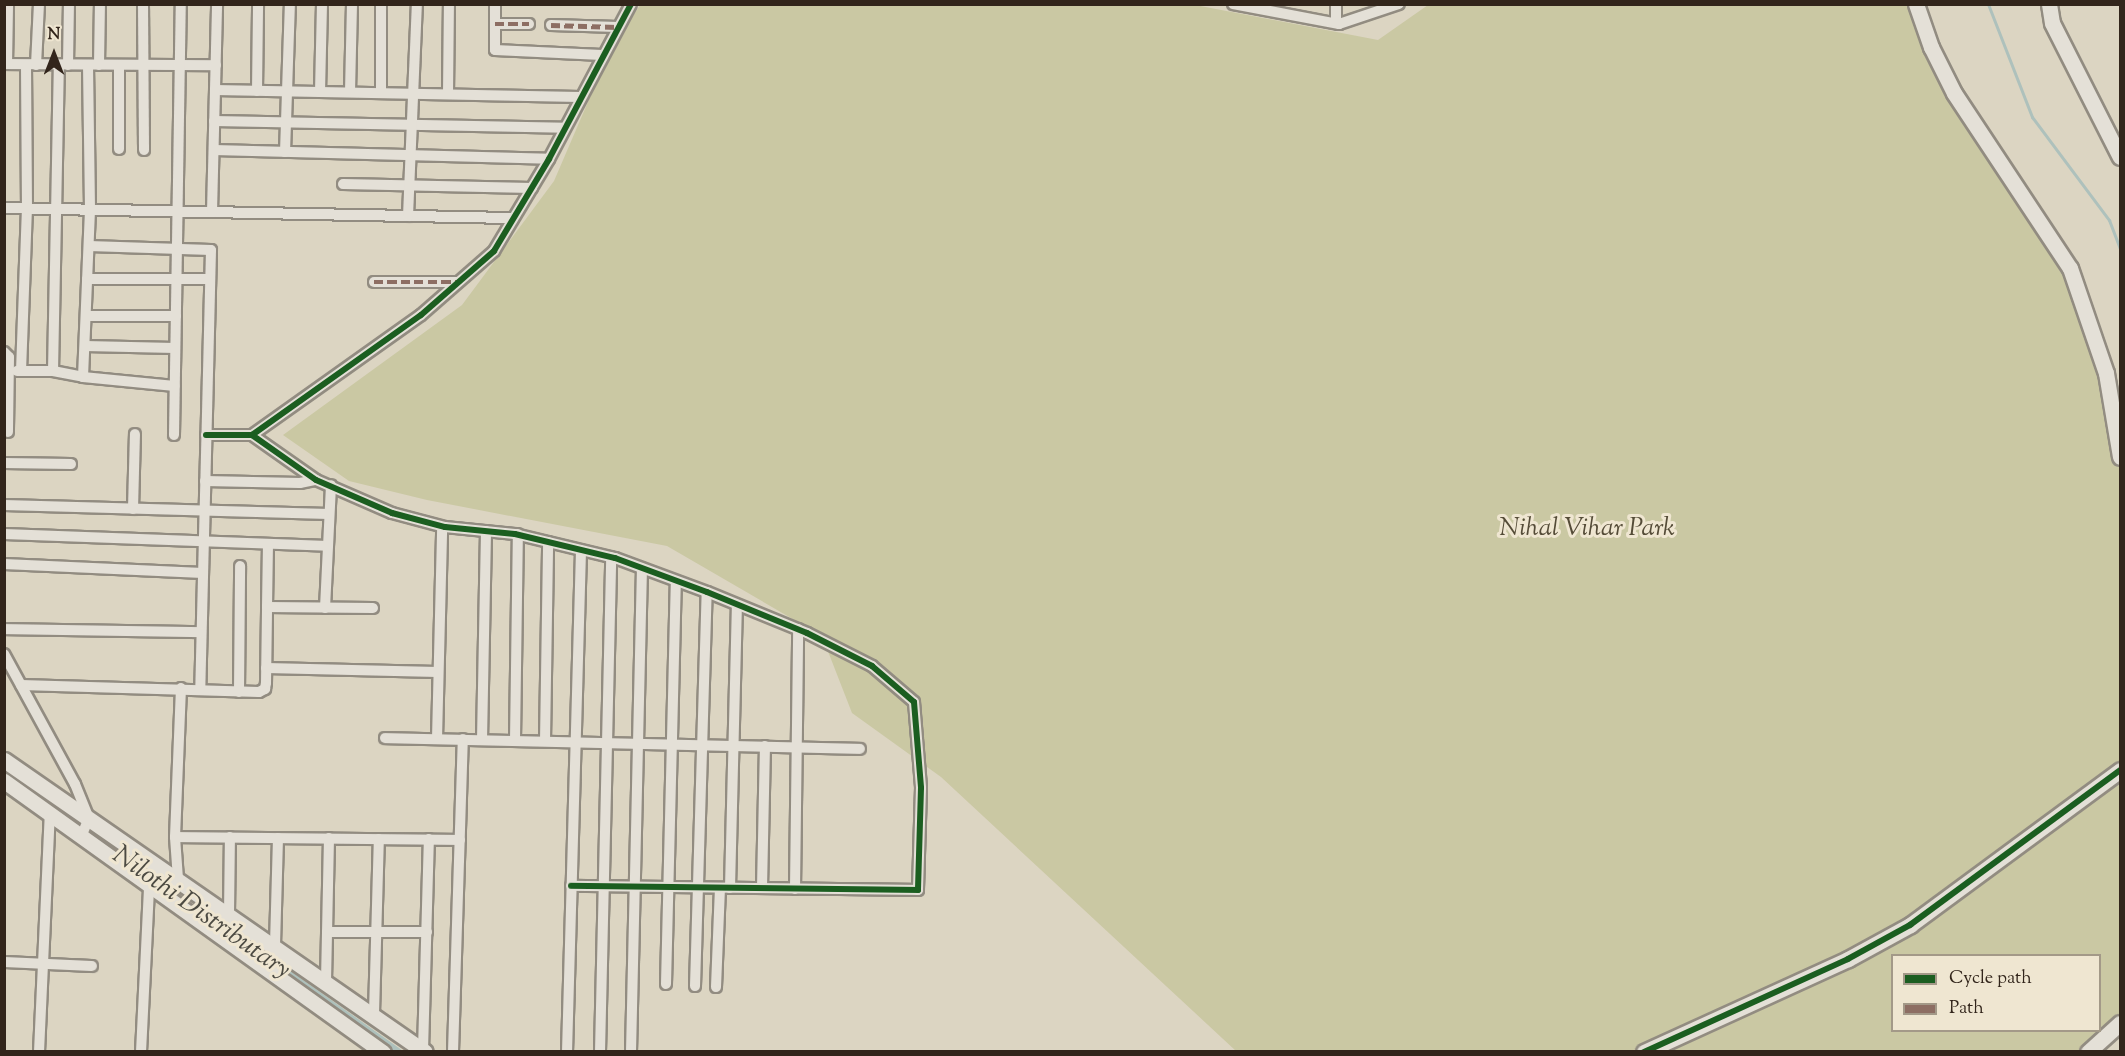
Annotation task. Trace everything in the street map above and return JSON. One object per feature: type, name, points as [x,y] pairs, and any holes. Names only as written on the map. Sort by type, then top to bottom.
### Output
[{"type":"street","points":[[8,4],[6,64],[216,65]]},
{"type":"street","points":[[21,371],[31,65],[39,4]]},
{"type":"street","points":[[53,371],[63,65],[69,4]]},
{"type":"street","points":[[83,377],[94,65],[100,4]]},
{"type":"street","points":[[143,4],[144,150]]},
{"type":"street","points":[[174,435],[181,4]]},
{"type":"street","points":[[212,212],[217,4]]},
{"type":"street","points":[[257,90],[258,4]]},
{"type":"street","points":[[285,152],[288,122],[290,4]]},
{"type":"street","points":[[320,92],[322,4]]},
{"type":"street","points":[[350,92],[352,4]]},
{"type":"street","points":[[381,4],[381,93]]},
{"type":"street","points":[[408,216],[417,4]]},
{"type":"street","points":[[448,94],[449,4]]},
{"type":"street","points":[[495,4],[495,50],[602,55]]},
{"type":"street","points":[[252,435],[421,315],[494,251],[549,159],[631,4]]},
{"type":"street","points":[[1303,4],[1303,18]]},
{"type":"street","points":[[1336,4],[1336,23]]},
{"type":"street","points":[[1365,17],[1366,4]]},
{"type":"street","points":[[1916,4],[1931,47],[1954,93],[2070,268],[2103,363],[2121,457]]},
{"type":"street","points":[[2049,4],[2052,23],[2121,157]]},
{"type":"street","points":[[1239,5],[1274,8],[1303,18],[1336,23],[1365,17],[1398,5]]},
{"type":"street","points":[[495,24],[529,24]]},
{"type":"street","points":[[551,25],[618,27]]},
{"type":"street","points":[[120,65],[120,149]]},
{"type":"street","points":[[214,90],[580,97]]},
{"type":"street","points":[[214,121],[565,128]]},
{"type":"street","points":[[214,150],[549,159]]},
{"type":"street","points":[[343,184],[532,188]]},
{"type":"street","points":[[4,208],[513,218]]},
{"type":"street","points":[[89,246],[211,250],[200,688]]},
{"type":"street","points":[[87,279],[210,279]]},
{"type":"street","points":[[374,282],[458,282]]},
{"type":"street","points":[[86,316],[176,316]]},
{"type":"street","points":[[85,346],[176,348]]},
{"type":"street","points":[[4,352],[9,357],[6,371],[8,432]]},
{"type":"street","points":[[6,371],[53,371],[83,377],[175,386]]},
{"type":"street","points":[[133,509],[135,434]]},
{"type":"street","points":[[206,435],[252,435],[316,480],[392,513],[442,526],[518,534],[611,557],[707,592],[798,629],[872,666],[914,702],[921,788],[918,890],[571,886]]},
{"type":"street","points":[[4,463],[71,464]]},
{"type":"street","points":[[205,481],[300,483],[316,480]]},
{"type":"street","points":[[325,608],[331,485]]},
{"type":"street","points":[[4,505],[329,514]]},
{"type":"street","points":[[437,739],[442,526]]},
{"type":"street","points":[[482,740],[486,531]]},
{"type":"street","points":[[4,534],[328,546]]},
{"type":"street","points":[[515,741],[518,534]]},
{"type":"street","points":[[545,741],[548,542]]},
{"type":"street","points":[[21,685],[200,688],[239,692],[265,689],[268,544]]},
{"type":"street","points":[[567,1052],[581,550]]},
{"type":"street","points":[[600,1052],[611,557]]},
{"type":"street","points":[[4,564],[203,573]]},
{"type":"street","points":[[239,692],[240,566]]},
{"type":"street","points":[[631,1052],[642,568]]},
{"type":"street","points":[[666,984],[669,744],[676,581]]},
{"type":"street","points":[[695,986],[705,745],[707,592]]},
{"type":"street","points":[[716,987],[734,746],[737,605]]},
{"type":"street","points":[[267,607],[374,608]]},
{"type":"street","points":[[4,629],[201,632]]},
{"type":"street","points":[[795,889],[798,629]]},
{"type":"street","points":[[4,654],[64,762],[86,828]]},
{"type":"street","points":[[266,668],[438,672]]},
{"type":"street","points":[[173,890],[181,688]]},
{"type":"street","points":[[385,738],[860,749]]},
{"type":"street","points":[[453,1052],[463,739]]},
{"type":"street","points":[[762,888],[765,746]]},
{"type":"street","points":[[4,760],[86,828],[149,886],[173,890],[229,914],[374,1013],[424,1051]]},
{"type":"street","points":[[1644,1052],[1848,959],[1910,925],[2121,770]]},
{"type":"street","points":[[4,782],[50,814],[86,828],[173,890],[383,1052]]},
{"type":"street","points":[[39,1052],[50,814]]},
{"type":"street","points":[[175,837],[460,840]]},
{"type":"street","points":[[229,914],[230,837]]},
{"type":"street","points":[[275,945],[278,838]]},
{"type":"street","points":[[326,981],[329,838]]},
{"type":"street","points":[[374,1013],[379,839]]},
{"type":"street","points":[[424,1051],[429,839]]},
{"type":"street","points":[[141,1052],[149,886]]},
{"type":"street","points":[[327,932],[427,932]]},
{"type":"street","points":[[4,962],[92,966]]},
{"type":"street","points":[[2088,1052],[2121,1023]]},
{"type":"green space","name":"Nihal Vihar Park","points":[[1190,4],[1378,40],[1428,5],[1920,5],[1926,27],[2085,288],[2111,372],[2120,441],[2120,1031],[2097,1052],[1236,1051],[941,777],[852,713],[822,636],[667,546],[427,500],[349,481],[283,435],[462,305],[554,181],[609,53],[640,5]]},
{"type":"waterway","points":[[1988,4],[2032,117],[2109,220],[2120,249]]},
{"type":"waterway","name":"Nilothi Distributary","points":[[239,940],[397,1052]]},
{"type":"marked path","points":[[495,24],[529,24]]},
{"type":"marked path","points":[[551,25],[618,27]]},
{"type":"marked path","points":[[374,282],[458,282]]},
{"type":"cycle path","points":[[206,435],[252,435],[421,315],[494,251],[549,159],[631,4]]},
{"type":"cycle path","points":[[252,435],[316,480],[392,513],[445,527],[515,534],[615,558],[707,592],[807,633],[872,666],[914,702],[921,788],[918,890],[571,886]]},
{"type":"cycle path","points":[[1644,1052],[1848,959],[1910,925],[2120,770]]}]
